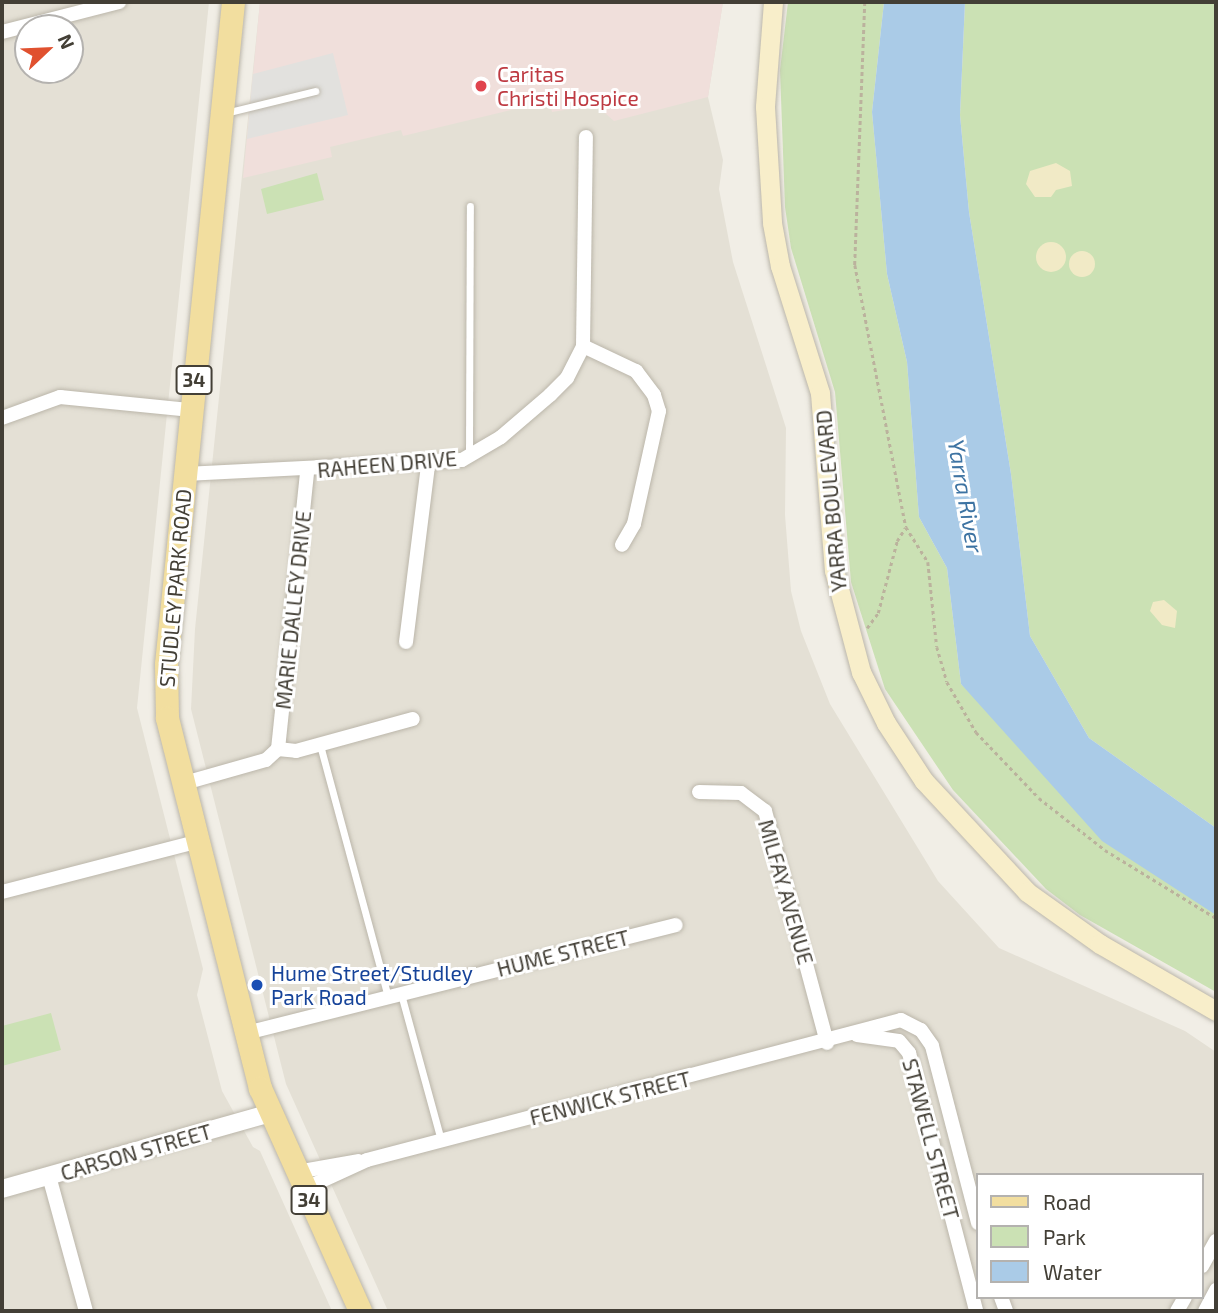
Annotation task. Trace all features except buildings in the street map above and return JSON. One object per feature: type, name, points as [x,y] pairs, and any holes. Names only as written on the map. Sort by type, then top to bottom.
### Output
[{"type":"main road","name":"STUDLEY PARK ROAD","points":[[233,2],[191,410],[166,691],[181,783],[246,1033],[270,1114],[360,1311]]},
{"type":"main road","name":"YARRA BOULEVARD","points":[[773,2],[765,96],[772,223],[780,266],[820,393],[834,570],[861,672],[886,723],[924,781],[1027,892],[1100,944],[1216,1010]]},
{"type":"street","points":[[2,32],[119,2]]},
{"type":"street","name":"RAHEEN DRIVE","points":[[185,474],[428,465],[469,457],[550,395],[567,378],[583,346],[586,137]]},
{"type":"street","points":[[583,346],[636,371],[654,395],[659,411],[634,524],[622,545]]},
{"type":"street","points":[[2,418],[60,397],[191,410]]},
{"type":"street","points":[[406,642],[428,465]]},
{"type":"street","name":"MARIE DALLEY DRIVE","points":[[278,750],[307,471]]},
{"type":"street","points":[[181,783],[266,760],[278,750],[320,745],[413,719]]},
{"type":"street","name":"MILFAY AVENUE","points":[[699,792],[741,793],[765,811],[827,1043]]},
{"type":"street","points":[[2,892],[196,842]]},
{"type":"street","name":"HUME STREET","points":[[246,1033],[676,925]]},
{"type":"street","name":"STAWELL STREET","points":[[852,1035],[891,1020],[913,1024],[927,1036],[976,1216]]},
{"type":"street","name":"FENWICK STREET","points":[[300,1180],[367,1160],[852,1035]]},
{"type":"street","name":"STAWELL STREET","points":[[852,1035],[888,1037],[899,1041],[909,1053],[976,1311]]},
{"type":"street","name":"CARSON STREET","points":[[2,1189],[270,1114]]},
{"type":"street","points":[[49,1177],[86,1311]]},
{"type":"street","points":[[1204,1262],[1216,1241]]},
{"type":"street","points":[[1205,1311],[1216,1290]]},
{"type":"lane","points":[[221,114],[314,91]]},
{"type":"lane","points":[[469,457],[470,206]]},
{"type":"lane","points":[[320,745],[441,1141]]},
{"type":"path","points":[[865,2],[855,265],[905,527],[928,562],[937,647],[947,682],[976,732],[1039,798],[1105,850],[1216,918]]},
{"type":"path","points":[[865,631],[878,613],[897,541],[905,527]]},
{"type":"shaded area","points":[[2,2],[209,2],[137,708],[203,969],[197,995],[222,1091],[253,1147],[260,1151],[332,1311],[2,1311]]},
{"type":"shaded area","points":[[260,2],[723,2],[708,97],[723,160],[719,189],[733,262],[786,428],[785,515],[791,591],[801,631],[830,704],[938,881],[999,948],[1185,1031],[1216,1052],[1216,1311],[388,1311],[286,1084],[191,709],[195,629]]},
{"type":"shaded area","name":"Caritas Christi Hospice","points":[[260,2],[723,2],[708,97],[614,121],[596,105],[552,112],[549,101],[403,136],[401,130],[330,147],[332,157],[243,178]]},
{"type":"shaded area","points":[[333,53],[348,115],[247,139],[253,74]]},
{"type":"green space","points":[[788,2],[884,2],[872,112],[887,274],[907,362],[919,517],[947,568],[961,684],[1216,915],[1216,992],[1080,915],[1046,889],[953,790],[885,689],[851,582],[835,392],[791,248],[785,207],[780,70]]},
{"type":"green space","points":[[965,2],[1216,2],[1216,828],[1089,738],[1030,636],[1011,474],[969,212],[960,115]]},
{"type":"green space","points":[[317,173],[324,200],[267,214],[261,189]]},
{"type":"green space","points":[[51,1013],[61,1050],[2,1066],[2,1026]]},
{"type":"sand","points":[[1056,163],[1070,171],[1072,186],[1056,190],[1051,197],[1035,197],[1026,184],[1030,171]]},
{"type":"sand","points":[[1051,242],[1062,246],[1066,257],[1062,268],[1051,272],[1040,268],[1036,257],[1040,246]]},
{"type":"sand","points":[[1082,251],[1092,254],[1095,264],[1092,274],[1082,277],[1072,274],[1069,264],[1072,254]]},
{"type":"sand","points":[[1164,600],[1177,611],[1175,628],[1162,625],[1150,611],[1153,602]]},
{"type":"water","name":"Yarra River","points":[[884,2],[965,2],[960,115],[969,212],[1011,474],[1030,636],[1089,738],[1216,828],[1216,915],[1102,841],[961,684],[947,568],[919,517],[907,362],[887,274],[872,112]]},
{"type":"place","name":"Caritas Christi Hospice","points":[[481,86]]},
{"type":"place","name":"Hume Street/Studley Park Road","points":[[257,985]]}]
